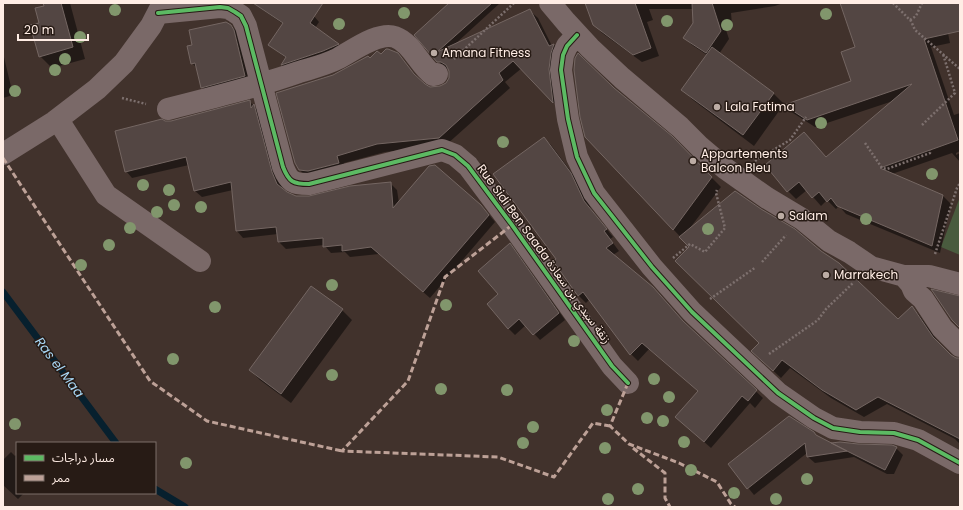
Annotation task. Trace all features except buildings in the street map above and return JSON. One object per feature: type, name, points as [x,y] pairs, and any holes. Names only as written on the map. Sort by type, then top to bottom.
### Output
[{"type":"street","points":[[550,3],[577,35],[622,78],[680,127],[700,147],[726,169],[767,198],[802,219],[829,241],[871,267],[904,276],[929,276],[960,284]]},
{"type":"street","name":"Rue Sidi Ben Saada زنقة سيدي بن سعادة","points":[[161,8],[220,7],[228,8],[241,16],[246,26],[283,167],[287,177],[296,184],[309,184],[442,150],[455,155],[468,166],[612,366],[628,383]]},
{"type":"street","points":[[3,154],[58,120],[97,89],[124,63],[151,26],[161,8]]},
{"type":"street","points":[[577,35],[567,46],[563,55],[561,70],[568,119],[578,158],[594,193],[652,267],[692,312],[778,393],[814,418],[833,428],[860,432],[894,433],[918,440],[960,463]]},
{"type":"street","points":[[168,109],[262,85],[336,60],[370,41],[387,36],[394,36],[401,40],[428,71],[434,76],[437,74]]},
{"type":"street","points":[[58,120],[106,195],[200,261]]},
{"type":"street","points":[[904,276],[911,284],[914,291],[923,299],[942,328],[960,346]]},
{"type":"path","points":[[437,74],[514,3]]},
{"type":"path","points":[[893,3],[910,20],[915,30],[960,69]]},
{"type":"path","points":[[910,20],[916,16],[922,3]]},
{"type":"path","points":[[922,125],[955,93],[943,54]]},
{"type":"path","points":[[97,89],[134,102],[168,109]]},
{"type":"path","points":[[769,152],[790,140],[806,117]]},
{"type":"path","points":[[865,143],[882,168],[888,169],[930,153],[930,150]]},
{"type":"path","points":[[652,267],[671,260],[690,244],[705,252],[725,228],[716,193],[726,169]]},
{"type":"path","points":[[929,276],[957,188],[960,183]]},
{"type":"path","points":[[762,262],[802,219]]},
{"type":"path","points":[[692,312],[756,267]]},
{"type":"path","points":[[745,363],[771,353],[818,320],[826,309],[871,267]]},
{"type":"green space","points":[[960,197],[960,255],[941,247]]},
{"type":"waterway","name":"Ras el Maa","points":[[3,292],[115,442]]},
{"type":"waterway","name":"Ras el Maa","points":[[156,490],[185,507]]},
{"type":"marked path","points":[[3,158],[150,381],[207,421],[342,451]]},
{"type":"marked path","points":[[512,225],[445,277],[408,381],[342,451],[498,457],[554,477],[593,423],[610,426]]},
{"type":"marked path","points":[[628,383],[610,426],[629,444],[679,463],[717,482],[731,504],[735,507]]},
{"type":"marked path","points":[[633,448],[665,473],[665,498],[670,507]]},
{"type":"cycle path","points":[[158,13],[220,7],[228,8],[241,16],[246,26],[283,167],[287,176],[295,183],[309,184],[442,150],[455,155],[468,166],[512,225],[612,366],[628,383]]},
{"type":"cycle path","points":[[577,35],[567,46],[563,55],[561,70],[568,119],[577,157],[594,193],[652,267],[692,312],[778,393],[814,418],[833,428],[860,432],[894,433],[918,440],[960,463]]},
{"type":"place","name":"Amana Fitness","points":[[434,53]]},
{"type":"place","name":"Lala Fatima","points":[[717,107]]},
{"type":"place","name":"Appartements Balcon Bleu","points":[[693,161]]},
{"type":"place","name":"Salam","points":[[781,216]]},
{"type":"place","name":"Marrakech","points":[[826,275]]}]
